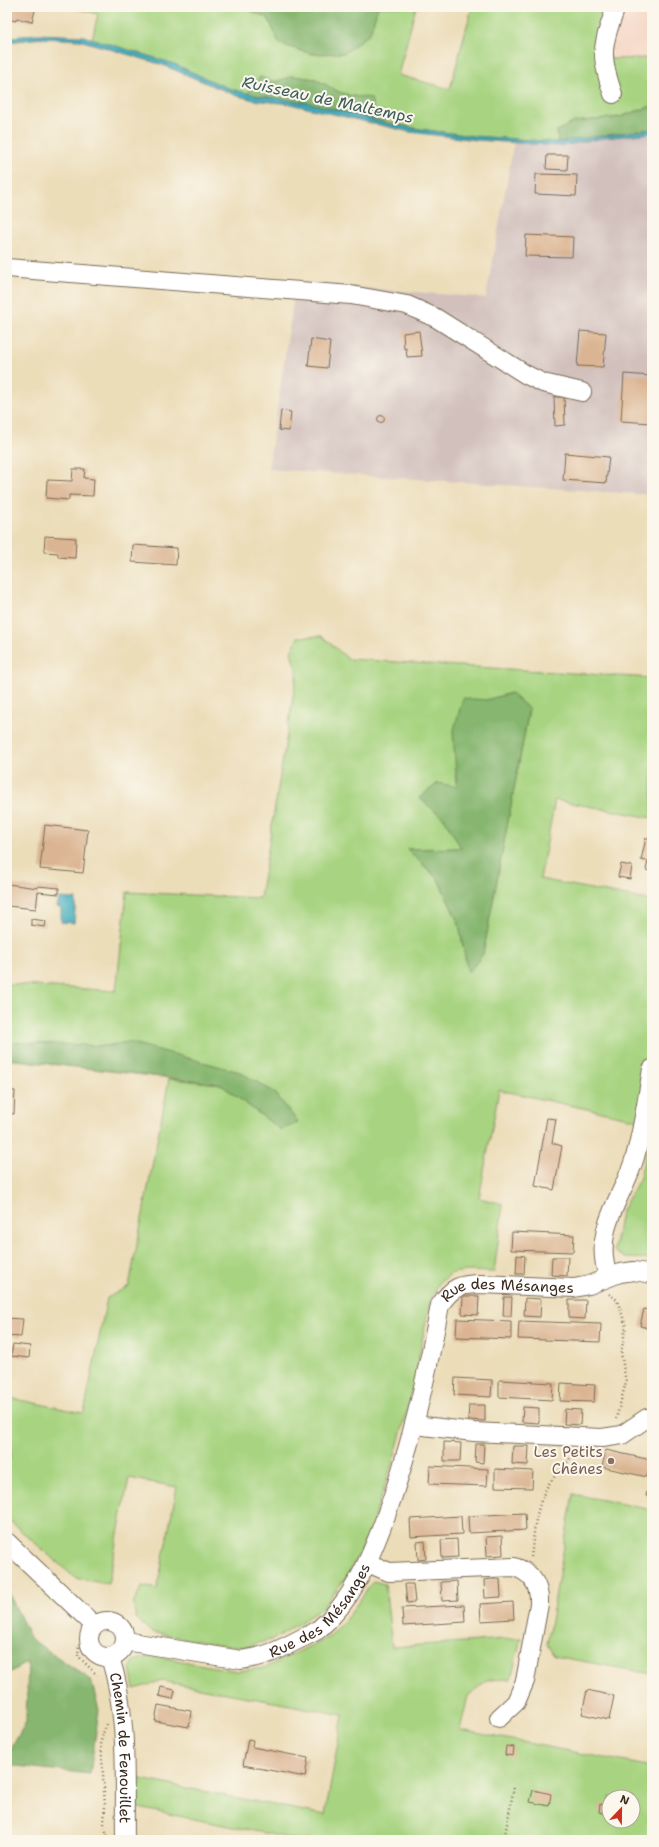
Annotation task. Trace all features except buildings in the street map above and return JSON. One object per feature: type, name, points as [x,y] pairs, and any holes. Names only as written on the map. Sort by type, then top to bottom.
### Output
[{"type":"street","points":[[613,94],[605,72],[603,58],[604,44],[616,7]]},
{"type":"street","points":[[7,268],[351,295],[407,305],[436,318],[525,374],[543,383],[582,392]]},
{"type":"street","points":[[604,1278],[603,1245],[612,1210],[630,1172],[635,1156],[652,1069]]},
{"type":"street","name":"Rue des Mésanges","points":[[125,1641],[241,1660],[259,1658],[272,1654],[318,1630],[333,1615],[358,1581],[368,1563],[398,1484],[415,1425],[440,1305],[447,1295],[456,1288],[467,1284],[574,1288],[604,1278],[634,1271],[652,1274]]},
{"type":"street","points":[[415,1425],[474,1432],[613,1438],[622,1435],[647,1418],[652,1418]]},
{"type":"street","points":[[7,1542],[94,1625]]},
{"type":"street","points":[[368,1563],[389,1572],[502,1566],[514,1567],[527,1573],[534,1580],[540,1595],[526,1673],[516,1702],[500,1718]]},
{"type":"street","points":[[89,1644],[89,1633],[94,1625],[102,1621],[111,1620],[119,1625],[124,1632],[125,1641]]},
{"type":"street","name":"Chemin de Fenouillet","points":[[89,1644],[97,1655],[110,1657],[120,1652],[125,1641]]},
{"type":"street","name":"Chemin de Fenouillet","points":[[110,1657],[121,1698],[124,1720],[125,1840]]},
{"type":"path","points":[[604,1278],[608,1293],[617,1300],[626,1326],[621,1353],[626,1382],[613,1438]]},
{"type":"path","points":[[527,1573],[531,1561],[536,1519],[543,1496],[546,1489],[566,1465],[574,1452],[573,1437]]},
{"type":"path","name":"Chemin de Fenouillet","points":[[89,1644],[80,1645],[78,1656],[100,1678]]},
{"type":"path","name":"Chemin de Fenouillet","points":[[107,1717],[101,1741],[105,1807],[104,1825],[109,1840]]},
{"type":"path","points":[[504,1840],[514,1786]]},
{"type":"shaded area","points":[[615,7],[652,7],[652,58],[604,59]]},
{"type":"shaded area","points":[[652,133],[652,495],[268,469],[296,282],[486,298],[514,142],[568,145],[604,138]]},
{"type":"green space","points":[[70,7],[241,7],[268,18],[280,44],[312,54],[345,53],[354,7],[416,7],[398,75],[450,89],[472,7],[615,7],[604,59],[652,58],[652,106],[620,117],[575,122],[557,131],[558,142],[472,136],[419,129],[370,118],[373,107],[370,98],[352,96],[339,92],[315,79],[293,76],[274,82],[260,77],[247,94],[219,85],[174,64],[92,39],[98,14]]},
{"type":"green space","points":[[241,7],[378,7],[370,33],[345,53],[312,54],[280,44],[268,18]]},
{"type":"green space","points":[[293,76],[315,79],[339,92],[352,96],[371,98],[373,107],[370,118],[309,103],[247,94],[260,77],[274,82]]},
{"type":"green space","points":[[652,106],[652,129],[558,142],[557,131],[575,122],[620,117]]},
{"type":"green space","points":[[322,636],[348,659],[652,678],[652,818],[555,800],[540,879],[652,901],[652,1123],[499,1090],[479,1198],[503,1204],[494,1272],[467,1271],[452,1273],[439,1283],[430,1301],[413,1387],[395,1455],[370,1530],[349,1574],[321,1609],[274,1639],[245,1647],[218,1645],[151,1632],[136,1618],[133,1604],[142,1586],[157,1589],[177,1487],[129,1478],[108,1584],[75,1578],[11,1522],[7,1517],[7,1460],[11,1458],[10,1398],[84,1413],[107,1298],[129,1286],[169,1079],[220,1084],[281,1130],[298,1122],[274,1092],[129,1042],[105,1046],[7,1046],[7,984],[116,991],[127,892],[260,898],[297,673],[291,652],[298,637]],"holes":[[[511,693],[529,710],[483,954],[468,973],[459,924],[438,879],[407,849],[462,848],[444,818],[420,798],[457,788],[455,776],[486,700]]]},
{"type":"green space","points":[[511,693],[529,709],[483,954],[468,973],[459,924],[438,879],[407,849],[461,848],[444,818],[419,798],[438,783],[457,787],[453,733],[463,698],[486,700]]},
{"type":"green space","points":[[9,1042],[105,1046],[129,1042],[240,1072],[274,1092],[298,1123],[281,1130],[220,1084],[7,1059],[7,1046]]},
{"type":"green space","points":[[652,1123],[652,1259],[625,1258],[614,1251],[621,1212],[640,1178]]},
{"type":"green space","points":[[573,1494],[652,1510],[652,1674],[554,1656],[547,1644]]},
{"type":"green space","points":[[373,1581],[385,1584],[392,1647],[521,1638],[511,1679],[487,1680],[468,1696],[460,1730],[652,1767],[652,1840],[299,1840],[138,1808],[135,1778],[325,1815],[343,1715],[162,1681],[134,1689],[130,1668],[134,1661],[145,1657],[159,1657],[237,1671],[264,1668],[331,1636],[350,1614]]},
{"type":"green space","points":[[7,1590],[31,1639],[91,1680],[99,1710],[90,1774],[7,1765],[7,1756],[26,1722],[28,1662],[7,1674]]},
{"type":"water","points":[[36,34],[84,36],[174,64],[230,89],[259,96],[309,103],[390,124],[419,129],[472,136],[558,142],[652,129],[652,133],[604,138],[561,146],[477,140],[410,132],[290,104],[254,100],[235,95],[163,65],[80,40],[42,38],[7,42],[7,38]]},
{"type":"water","points":[[59,898],[76,899],[74,923],[61,922],[61,908],[57,907]]},
{"type":"place","name":"Les Petits Chênes","points":[[611,1461]]},
{"type":"water label","name":"Ruisseau de Maltemps","points":[[328,99]]}]
